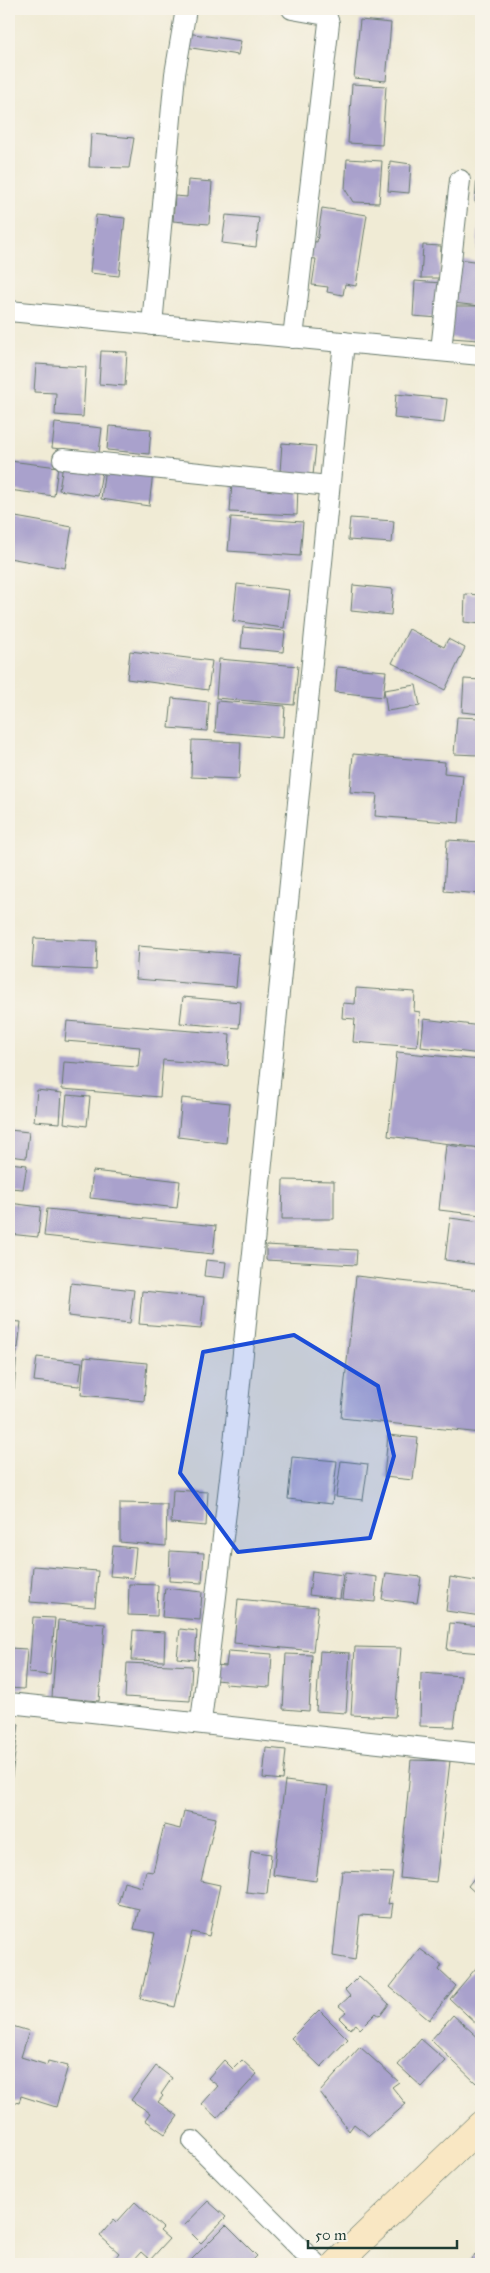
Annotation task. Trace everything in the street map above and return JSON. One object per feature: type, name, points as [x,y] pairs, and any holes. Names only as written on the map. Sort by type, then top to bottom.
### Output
[{"type":"main road","points":[[336,2264],[481,2125]]},
{"type":"main road","points":[[363,2264],[481,2150]]},
{"type":"street","points":[[152,325],[175,74],[186,9]]},
{"type":"street","points":[[292,9],[319,12],[326,15],[329,23],[293,338]]},
{"type":"street","points":[[441,350],[460,180]]},
{"type":"street","points":[[9,311],[481,355]]},
{"type":"street","points":[[201,1722],[232,1462],[344,342]]},
{"type":"street","points":[[63,459],[329,486]]},
{"type":"street","points":[[9,1703],[201,1722],[481,1754]]},
{"type":"street","points":[[193,2141],[316,2264]]},
{"type":"highlighted area","points":[[294,1335],[378,1386],[394,1456],[370,1538],[238,1552],[180,1473],[203,1352]]},
{"type":"building","points":[[360,20],[391,23],[386,81],[354,78]]},
{"type":"building","points":[[187,33],[241,41],[238,55],[185,47]]},
{"type":"building","points":[[352,84],[386,86],[382,145],[348,143]]},
{"type":"building","points":[[91,134],[134,138],[129,168],[89,167]]},
{"type":"building","points":[[347,159],[382,161],[379,203],[353,202],[345,189]]},
{"type":"building","points":[[390,161],[411,164],[409,193],[388,191]]},
{"type":"building","points":[[477,175],[481,175],[481,203],[475,202]]},
{"type":"building","points":[[188,180],[212,182],[209,224],[173,221],[175,196],[187,197]]},
{"type":"building","points":[[322,208],[367,215],[356,286],[345,284],[343,295],[327,292],[328,287],[312,285],[316,259],[307,258],[309,241],[317,242]]},
{"type":"building","points":[[96,215],[125,218],[119,276],[90,273]]},
{"type":"building","points":[[226,215],[259,218],[256,247],[222,243]]},
{"type":"building","points":[[479,220],[481,220],[481,251],[477,251]]},
{"type":"building","points":[[423,245],[441,246],[440,278],[421,278]]},
{"type":"building","points":[[458,259],[481,262],[480,306],[453,303]]},
{"type":"building","points":[[415,281],[441,283],[439,318],[413,316]]},
{"type":"building","points":[[453,306],[480,306],[479,340],[451,338]]},
{"type":"building","points":[[101,351],[127,352],[125,386],[99,384]]},
{"type":"building","points":[[36,364],[86,367],[83,417],[55,415],[56,393],[34,392]]},
{"type":"building","points":[[396,394],[447,399],[444,423],[394,418]]},
{"type":"building","points":[[55,423],[102,428],[99,453],[52,448]]},
{"type":"building","points":[[109,426],[151,429],[149,454],[107,450]]},
{"type":"building","points":[[282,443],[316,446],[313,475],[280,472]]},
{"type":"building","points":[[10,461],[58,467],[54,496],[9,490]]},
{"type":"building","points":[[63,465],[102,471],[98,496],[59,490]]},
{"type":"building","points":[[105,467],[153,473],[149,506],[101,499]]},
{"type":"building","points":[[232,482],[298,485],[297,515],[230,512]]},
{"type":"building","points":[[10,516],[72,527],[65,568],[9,558]]},
{"type":"building","points":[[231,517],[303,522],[300,556],[228,551]]},
{"type":"building","points":[[350,518],[394,521],[392,543],[348,540]]},
{"type":"building","points":[[237,584],[289,590],[284,628],[233,621]]},
{"type":"building","points":[[353,585],[393,589],[391,615],[351,611]]},
{"type":"building","points":[[465,594],[481,595],[481,624],[464,622]]},
{"type":"building","points":[[243,627],[285,631],[283,652],[241,648]]},
{"type":"building","points":[[409,629],[444,647],[448,639],[465,648],[445,690],[392,663]]},
{"type":"building","points":[[130,651],[212,661],[208,690],[127,679]]},
{"type":"building","points":[[219,659],[298,666],[294,705],[216,698]]},
{"type":"building","points":[[337,667],[386,671],[383,697],[335,692]]},
{"type":"building","points":[[464,679],[481,680],[481,714],[462,712]]},
{"type":"building","points":[[416,685],[420,706],[387,711],[384,690]]},
{"type":"building","points":[[172,698],[209,702],[207,731],[169,728]]},
{"type":"building","points":[[217,701],[285,706],[283,738],[215,732]]},
{"type":"building","points":[[457,717],[481,718],[478,755],[454,754]]},
{"type":"building","points":[[192,740],[241,742],[239,779],[191,777]]},
{"type":"building","points":[[353,754],[445,762],[444,773],[463,775],[459,823],[375,816],[377,794],[350,792]]},
{"type":"building","points":[[447,840],[481,842],[481,894],[444,891]]},
{"type":"building","points":[[34,938],[97,941],[96,970],[32,967]]},
{"type":"building","points":[[138,946],[239,954],[236,987],[136,979]]},
{"type":"building","points":[[356,988],[415,992],[414,1011],[420,1012],[417,1047],[353,1042],[355,1019],[342,1018],[343,1003],[355,1004]]},
{"type":"building","points":[[183,997],[241,1002],[239,1028],[180,1023]]},
{"type":"building","points":[[424,1019],[481,1026],[481,1054],[421,1047]]},
{"type":"building","points":[[67,1021],[230,1034],[228,1066],[163,1060],[160,1097],[62,1089],[64,1062],[138,1067],[140,1047],[65,1041]]},
{"type":"building","points":[[397,1052],[481,1060],[481,1148],[388,1136]]},
{"type":"building","points":[[37,1090],[62,1093],[60,1123],[34,1121]]},
{"type":"building","points":[[67,1095],[90,1097],[87,1126],[64,1123]]},
{"type":"building","points":[[182,1098],[230,1103],[226,1143],[178,1137]]},
{"type":"building","points":[[9,1130],[29,1132],[26,1158],[9,1156]]},
{"type":"building","points":[[446,1145],[481,1149],[481,1215],[439,1210]]},
{"type":"building","points":[[9,1163],[27,1165],[23,1189],[9,1188]]},
{"type":"building","points":[[93,1171],[180,1181],[177,1208],[90,1198]]},
{"type":"building","points":[[283,1180],[334,1181],[334,1219],[282,1219]]},
{"type":"building","points":[[9,1203],[41,1207],[38,1237],[9,1234]]},
{"type":"building","points":[[47,1209],[216,1226],[213,1254],[44,1236]]},
{"type":"building","points":[[450,1218],[481,1222],[481,1265],[445,1260]]},
{"type":"building","points":[[266,1245],[357,1250],[356,1265],[266,1260]]},
{"type":"building","points":[[206,1260],[226,1262],[224,1278],[204,1276]]},
{"type":"building","points":[[356,1276],[481,1290],[481,1433],[341,1418]]},
{"type":"building","points":[[71,1283],[134,1290],[130,1323],[68,1316]]},
{"type":"building","points":[[142,1291],[204,1297],[201,1329],[139,1324]]},
{"type":"building","points":[[9,1321],[21,1322],[18,1348],[9,1347]]},
{"type":"building","points":[[9,1350],[17,1351],[14,1389],[9,1389]]},
{"type":"building","points":[[37,1357],[82,1362],[79,1386],[34,1381]]},
{"type":"building","points":[[84,1357],[147,1363],[144,1401],[81,1395]]},
{"type":"building","points":[[388,1435],[418,1438],[413,1480],[384,1477]]},
{"type":"building","points":[[292,1457],[337,1461],[332,1504],[288,1499]]},
{"type":"building","points":[[341,1461],[368,1464],[363,1500],[336,1497]]},
{"type":"building","points":[[173,1490],[208,1492],[206,1526],[171,1523]]},
{"type":"building","points":[[120,1503],[167,1504],[166,1546],[120,1542]]},
{"type":"building","points":[[113,1546],[136,1548],[133,1578],[110,1576]]},
{"type":"building","points":[[170,1551],[204,1553],[202,1583],[169,1581]]},
{"type":"building","points":[[33,1566],[98,1571],[95,1607],[30,1602]]},
{"type":"building","points":[[312,1571],[343,1575],[340,1599],[309,1595]]},
{"type":"building","points":[[345,1573],[377,1577],[375,1602],[342,1599]]},
{"type":"building","points":[[386,1573],[421,1577],[417,1603],[382,1599]]},
{"type":"building","points":[[450,1577],[481,1582],[481,1616],[446,1611]]},
{"type":"building","points":[[129,1584],[158,1585],[157,1616],[128,1615]]},
{"type":"building","points":[[165,1588],[202,1592],[200,1620],[162,1617]]},
{"type":"building","points":[[238,1599],[318,1607],[313,1651],[234,1643]]},
{"type":"building","points":[[33,1617],[55,1618],[50,1675],[29,1673]]},
{"type":"building","points":[[58,1620],[105,1624],[99,1701],[52,1697]]},
{"type":"building","points":[[450,1623],[481,1626],[481,1653],[447,1650]]},
{"type":"building","points":[[180,1629],[197,1631],[195,1660],[177,1658]]},
{"type":"building","points":[[133,1630],[165,1632],[164,1661],[131,1660]]},
{"type":"building","points":[[355,1647],[401,1648],[395,1717],[351,1715]]},
{"type":"building","points":[[9,1648],[27,1649],[24,1689],[9,1688]]},
{"type":"building","points":[[228,1651],[272,1654],[270,1687],[225,1684],[226,1681],[215,1680],[216,1665],[226,1666]]},
{"type":"building","points":[[320,1651],[350,1653],[346,1713],[316,1711]]},
{"type":"building","points":[[286,1654],[312,1655],[309,1711],[283,1709]]},
{"type":"building","points":[[127,1663],[192,1666],[190,1701],[125,1697]]},
{"type":"building","points":[[421,1673],[461,1676],[454,1727],[420,1726]]},
{"type":"building","points":[[9,1722],[19,1724],[10,1790],[9,1790]]},
{"type":"building","points":[[266,1748],[286,1750],[283,1780],[263,1778]]},
{"type":"building","points":[[411,1760],[450,1761],[436,1882],[400,1878]]},
{"type":"building","points":[[285,1781],[328,1786],[316,1881],[273,1875]]},
{"type":"building","points":[[184,1811],[216,1818],[201,1881],[220,1885],[209,1936],[192,1932],[175,2007],[140,1999],[155,1933],[134,1929],[139,1909],[118,1904],[124,1882],[142,1887],[146,1871],[153,1872],[164,1825],[180,1829]]},
{"type":"building","points":[[251,1851],[271,1854],[267,1894],[246,1892]]},
{"type":"building","points":[[481,1869],[481,1898],[468,1886]]},
{"type":"building","points":[[342,1871],[393,1873],[388,1904],[393,1903],[391,1917],[360,1915],[355,1960],[333,1956]]},
{"type":"building","points":[[420,1949],[442,1965],[439,1970],[456,1986],[429,2020],[390,1987]]},
{"type":"building","points":[[481,1962],[481,2028],[450,1999]]},
{"type":"building","points":[[359,1976],[389,2004],[380,2016],[376,2013],[360,2029],[356,2024],[350,2029],[339,2018],[346,2012],[339,2006],[350,1996],[345,1990]]},
{"type":"building","points":[[319,2010],[348,2039],[321,2067],[291,2038]]},
{"type":"building","points":[[453,2015],[481,2040],[481,2077],[476,2083],[431,2040]]},
{"type":"building","points":[[9,2025],[29,2031],[21,2057],[47,2065],[48,2061],[68,2066],[56,2107],[21,2096],[19,2103],[9,2100]]},
{"type":"building","points":[[421,2039],[446,2061],[422,2087],[398,2065]]},
{"type":"building","points":[[360,2047],[399,2082],[392,2087],[406,2104],[369,2136],[354,2124],[349,2131],[320,2092]]},
{"type":"building","points":[[224,2060],[233,2069],[242,2060],[257,2074],[217,2118],[202,2104],[218,2086],[208,2078]]},
{"type":"building","points":[[156,2066],[172,2078],[158,2102],[178,2116],[165,2134],[145,2120],[150,2113],[131,2100]]},
{"type":"building","points":[[208,2201],[226,2217],[201,2243],[184,2226]]},
{"type":"building","points":[[135,2202],[163,2228],[160,2231],[169,2239],[150,2260],[141,2252],[130,2264],[112,2264],[119,2253],[100,2236],[114,2219],[117,2222]]},
{"type":"building","points":[[226,2225],[257,2256],[249,2264],[187,2264]]},
{"type":"building","points":[[475,2254],[481,2261],[481,2264],[469,2264]]}]
